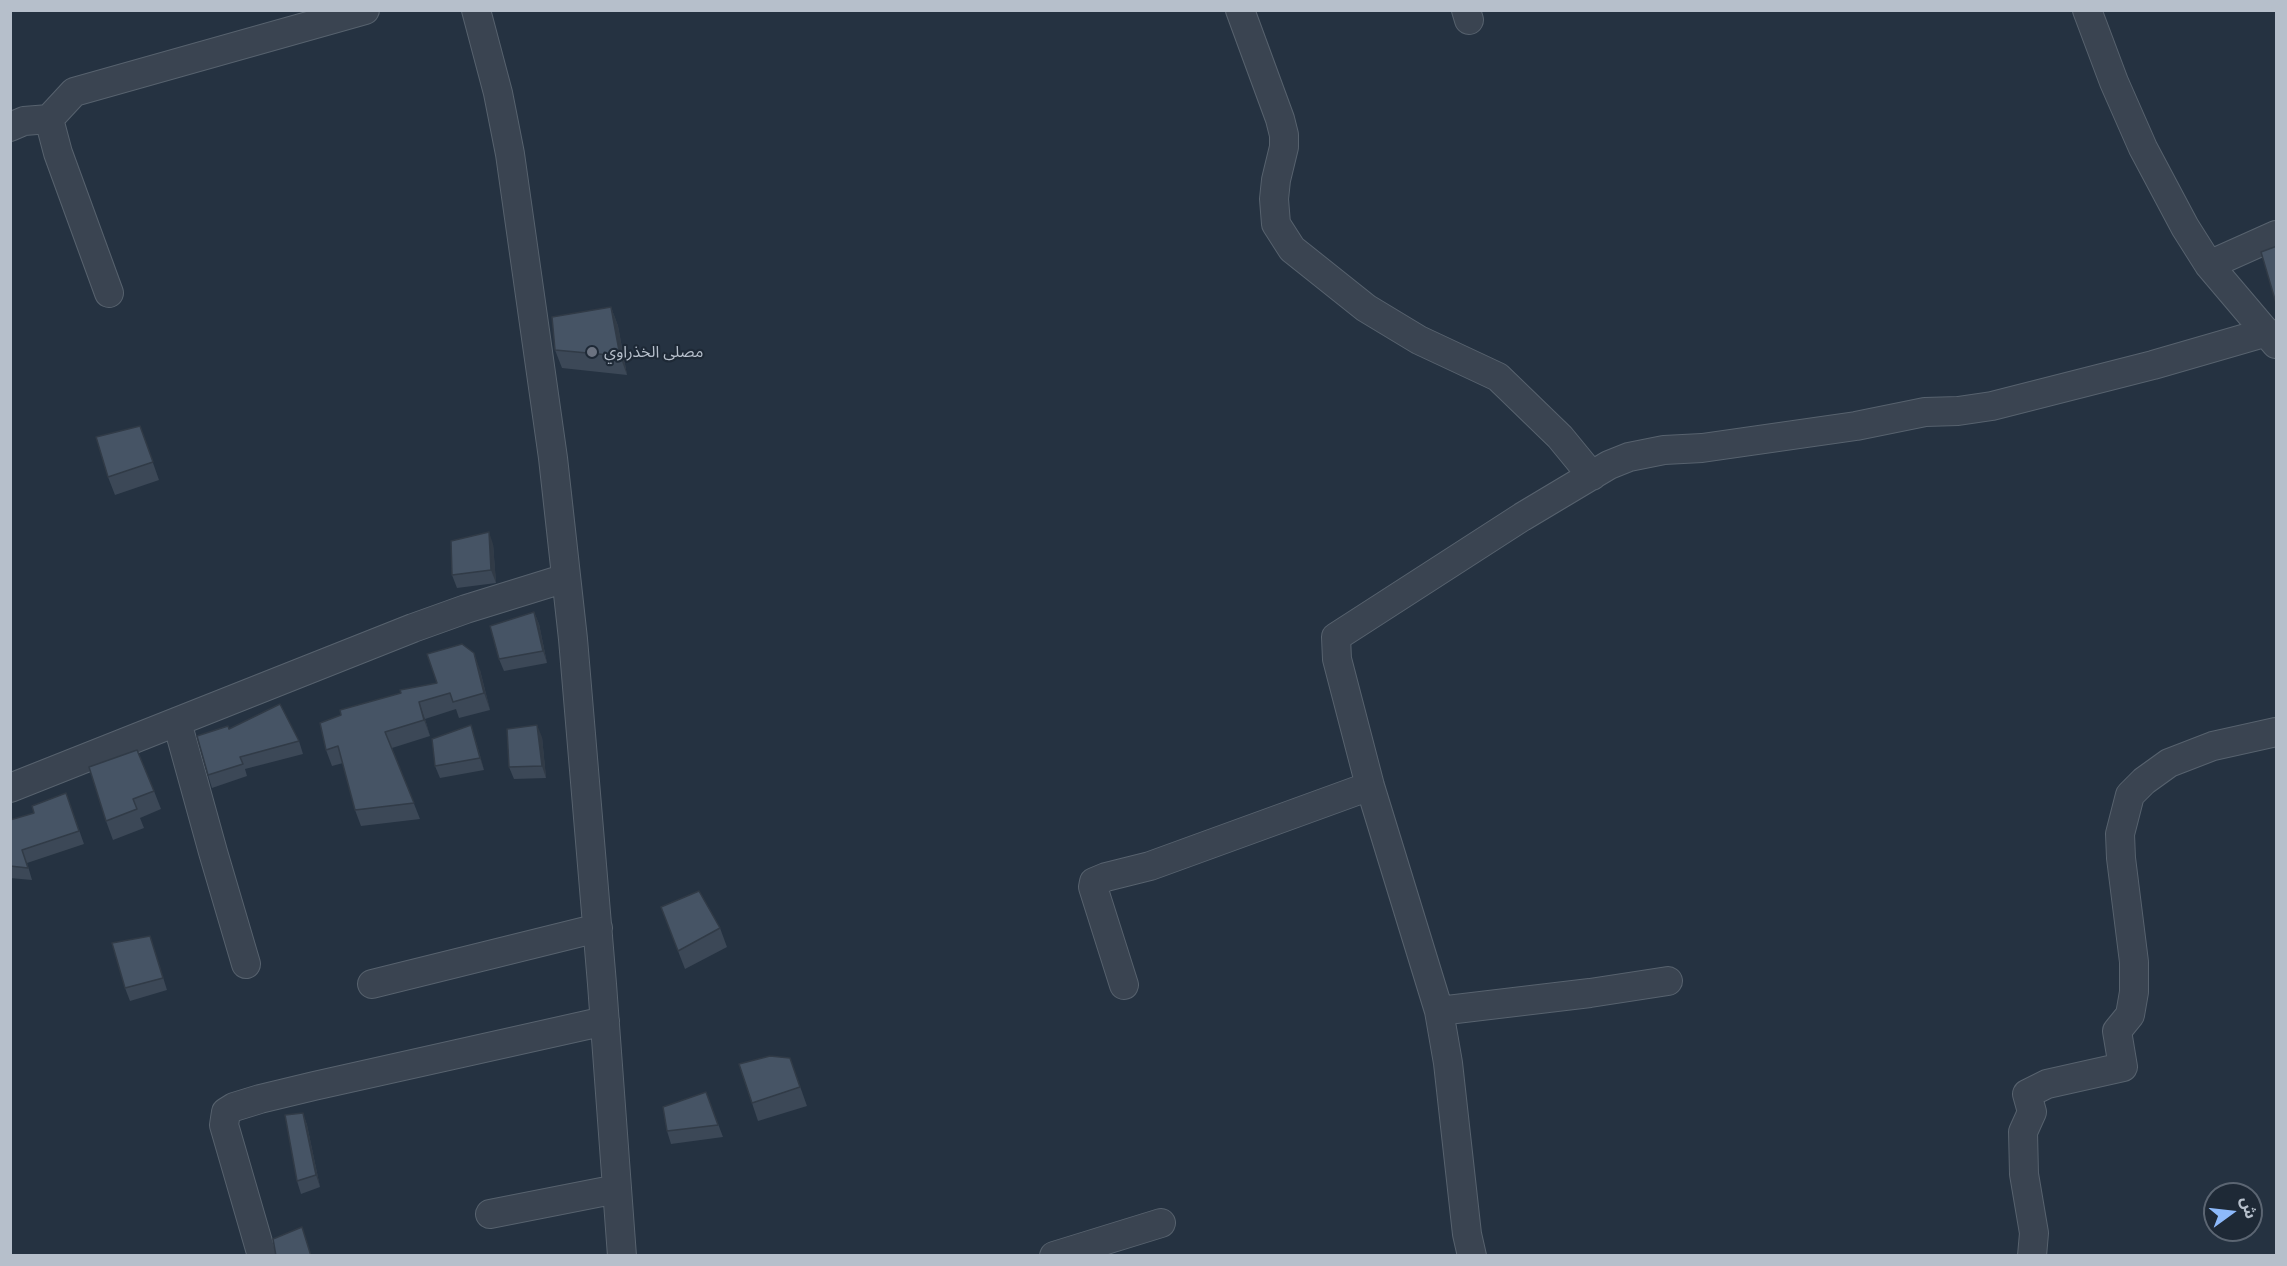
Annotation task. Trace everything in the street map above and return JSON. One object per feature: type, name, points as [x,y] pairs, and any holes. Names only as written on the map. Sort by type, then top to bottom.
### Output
[{"type":"street","points":[[109,293],[58,153],[24,118],[74,92],[365,10]]},
{"type":"street","points":[[476,10],[498,93],[510,154],[553,458],[573,639],[598,928],[622,1256]]},
{"type":"street","points":[[1240,10],[1282,127],[1284,147],[1274,200],[1276,224],[1292,249],[1366,308],[1419,340],[1498,377],[1560,437],[1592,476]]},
{"type":"street","points":[[1472,1256],[1467,1234],[1448,1064],[1439,1011],[1370,786],[1337,659],[1336,637],[1522,517],[1609,465],[1645,454],[1812,432],[1925,412],[1958,411],[1992,406],[2272,338],[2209,265],[2184,226],[2143,148],[2114,82],[2087,10]]},
{"type":"street","points":[[2209,265],[2277,235]]},
{"type":"street","points":[[10,788],[413,628],[566,578]]},
{"type":"street","points":[[177,722],[246,964]]},
{"type":"street","points":[[2032,1256],[2034,1233],[2024,1174],[2023,1132],[2032,1112],[2027,1094],[2047,1084],[2123,1067],[2117,1031],[2130,1015],[2134,992],[2134,962],[2120,834],[2130,795],[2144,781],[2169,763],[2213,746],[2277,732]]},
{"type":"street","points":[[1124,985],[1092,887],[1095,882],[1160,862],[1370,786]]},
{"type":"street","points":[[372,984],[598,928]]},
{"type":"street","points":[[1439,1011],[1668,981]]},
{"type":"street","points":[[262,1256],[224,1125],[226,1112],[234,1107],[260,1099],[605,1021]]},
{"type":"street","points":[[490,1214],[617,1189]]},
{"type":"street","points":[[1054,1256],[1161,1223]]},
{"type":"building","points":[[2277,246],[2277,303],[2276,303],[2261,252]]},
{"type":"building","points":[[611,307],[620,356],[555,350],[552,317]]},
{"type":"building","points":[[140,426],[153,462],[108,477],[96,437]]},
{"type":"building","points":[[489,532],[491,570],[452,575],[451,541]]},
{"type":"building","points":[[534,612],[543,651],[499,659],[490,626]]},
{"type":"building","points":[[462,644],[474,653],[484,693],[453,702],[450,693],[419,702],[424,720],[385,732],[414,803],[355,810],[338,746],[326,750],[320,723],[341,715],[340,710],[401,693],[400,690],[437,683],[427,654]]},
{"type":"building","points":[[280,704],[299,741],[240,757],[243,764],[208,775],[197,736],[228,726],[229,729]]},
{"type":"building","points":[[471,725],[480,758],[435,766],[432,739]]},
{"type":"building","points":[[537,725],[542,766],[509,767],[507,729]]},
{"type":"building","points":[[137,750],[154,791],[133,799],[137,809],[106,821],[89,767]]},
{"type":"building","points":[[66,793],[79,831],[22,850],[28,868],[10,866],[10,820],[34,813],[32,806]]},
{"type":"building","points":[[699,891],[720,928],[678,951],[661,907]]},
{"type":"building","points":[[150,936],[163,978],[125,988],[112,943]]},
{"type":"building","points":[[770,1056],[790,1058],[800,1087],[752,1103],[739,1064]]},
{"type":"building","points":[[706,1092],[718,1125],[667,1131],[663,1107]]},
{"type":"building","points":[[303,1113],[316,1175],[297,1181],[285,1115]]},
{"type":"building","points":[[302,1227],[311,1256],[276,1256],[273,1239]]},
{"type":"place","name":"مصلى الخذراوي","points":[[592,352]]}]
